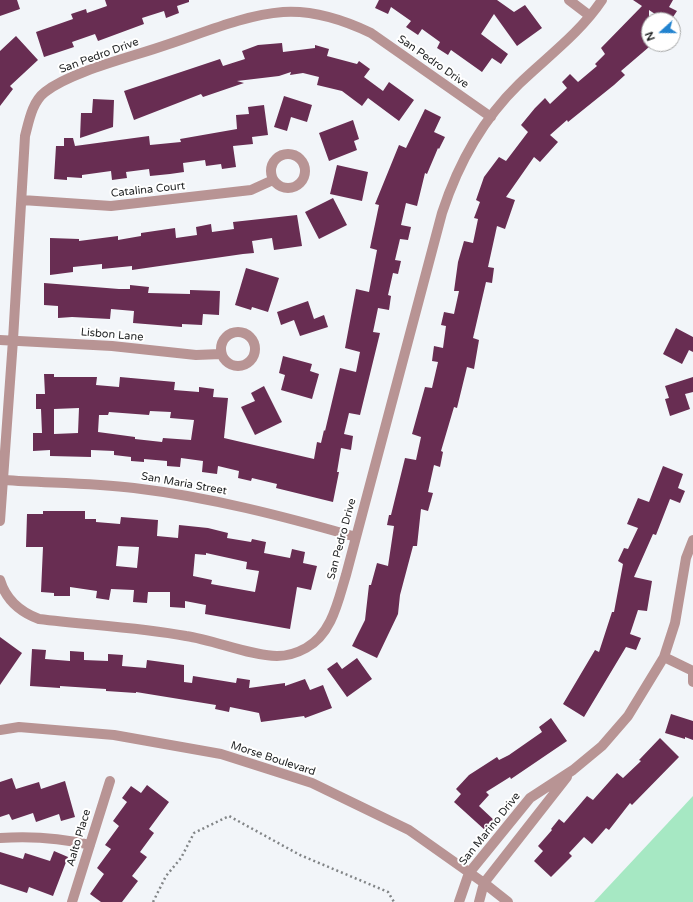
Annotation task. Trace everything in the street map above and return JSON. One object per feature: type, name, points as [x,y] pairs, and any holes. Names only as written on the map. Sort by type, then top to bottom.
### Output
[{"type":"street","points":[[569,0],[590,16]]},
{"type":"street","name":"San Pedro Drive","points":[[0,580],[3,589],[12,602],[24,613],[38,620],[178,634],[207,639],[264,655],[278,656],[292,654],[307,648],[318,639],[326,629],[334,612],[356,537],[442,213],[462,160],[491,117],[517,86],[590,16],[602,0]]},
{"type":"street","name":"San Pedro Drive","points":[[0,521],[14,340],[25,136],[33,107],[43,93],[58,84],[92,70],[260,16],[283,12],[304,13],[349,23],[370,33],[491,117]]},
{"type":"street","name":"Catalina Court","points":[[22,200],[112,206],[251,190],[273,180]]},
{"type":"street","name":"Lisbon Lane","points":[[0,340],[112,346],[196,355],[221,354]]},
{"type":"street","name":"San Maria Street","points":[[4,480],[100,485],[171,493],[244,507],[356,537]]},
{"type":"street","name":"San Marino Drive","points":[[459,902],[469,873],[530,798],[573,770],[602,746],[628,716],[664,657],[675,623],[686,558],[693,540]]},
{"type":"street","points":[[664,657],[693,671],[693,682]]},
{"type":"street","name":"Morse Boulevard","points":[[0,730],[19,727],[114,735],[221,754],[312,784],[409,830],[484,883],[508,902]]},
{"type":"street","name":"San Marino Drive","points":[[479,902],[484,883],[573,770]]},
{"type":"street","name":"Aalto Place","points":[[72,902],[110,781]]},
{"type":"street","points":[[0,838],[47,838],[71,840],[90,845]]},
{"type":"path","points":[[153,902],[166,876],[181,858],[194,833],[228,816],[300,855],[388,892],[394,902]]},
{"type":"green space","points":[[693,796],[693,902],[594,902]]},
{"type":"building","points":[[0,0],[17,0],[20,9],[0,16]]},
{"type":"building","points":[[105,0],[189,0],[189,2],[177,6],[179,13],[166,18],[164,11],[142,18],[144,24],[98,41],[95,34],[72,42],[74,47],[44,57],[36,32],[73,19],[71,14],[86,9],[87,13],[107,6]]},
{"type":"building","points":[[379,0],[497,0],[514,12],[525,5],[542,28],[517,46],[494,14],[481,34],[508,54],[501,64],[492,58],[482,72],[451,50],[448,55],[437,48],[440,42],[422,29],[418,35],[406,27],[411,21],[391,7],[388,14],[375,8]]},
{"type":"building","points":[[633,0],[673,0],[669,7],[677,11],[652,12],[649,10],[649,12],[641,12],[641,52],[643,52],[621,71],[625,75],[614,85],[568,122],[567,120],[550,135],[558,142],[540,162],[534,157],[506,197],[515,200],[505,229],[497,226],[488,267],[494,268],[492,283],[486,282],[473,338],[479,340],[474,369],[467,367],[457,408],[454,407],[441,451],[443,452],[440,467],[434,465],[428,492],[433,493],[428,511],[421,509],[417,546],[413,546],[400,595],[398,614],[377,658],[352,646],[365,620],[369,585],[371,585],[377,563],[388,566],[394,526],[387,525],[389,515],[391,515],[405,458],[416,460],[421,437],[412,434],[425,387],[432,388],[438,362],[432,361],[434,346],[443,348],[446,326],[441,325],[444,312],[454,314],[459,291],[454,291],[458,262],[464,241],[473,243],[478,219],[474,218],[480,202],[476,200],[484,177],[499,157],[506,161],[528,132],[521,125],[535,108],[545,98],[550,104],[567,88],[562,82],[570,74],[578,82],[597,66],[595,64],[605,54],[601,48],[642,6]]},
{"type":"building","points":[[16,36],[38,60],[10,86],[13,89],[0,106],[0,51]]},
{"type":"building","points":[[282,43],[283,52],[315,48],[315,45],[329,49],[327,56],[357,64],[359,61],[370,69],[364,77],[383,91],[389,82],[414,100],[399,121],[368,98],[362,106],[342,91],[317,85],[319,77],[303,73],[290,75],[291,72],[279,76],[237,81],[244,83],[203,97],[201,94],[134,120],[124,91],[220,59],[223,66],[245,59],[242,51],[258,45]]},
{"type":"building","points":[[284,96],[312,105],[307,122],[291,117],[287,131],[274,127]]},
{"type":"building","points":[[93,99],[114,100],[113,127],[80,138],[81,113],[92,113]]},
{"type":"building","points":[[264,105],[268,135],[252,137],[253,144],[233,146],[236,167],[222,169],[221,164],[206,166],[205,160],[183,163],[184,172],[170,174],[150,176],[149,169],[126,172],[127,178],[112,180],[111,171],[82,175],[82,178],[67,177],[67,180],[54,179],[56,146],[64,146],[64,138],[73,138],[75,146],[149,136],[150,145],[181,142],[180,139],[237,129],[236,115],[249,114],[248,107]]},
{"type":"building","points":[[425,109],[441,117],[434,132],[445,137],[439,149],[438,148],[427,174],[425,173],[417,206],[406,203],[401,225],[411,227],[408,240],[400,239],[395,260],[401,261],[398,274],[393,273],[388,295],[391,296],[389,310],[378,308],[373,332],[380,333],[360,415],[349,413],[344,434],[353,436],[351,450],[341,448],[337,472],[339,472],[333,502],[276,488],[277,484],[252,478],[251,481],[238,478],[239,471],[218,466],[217,474],[202,472],[203,461],[181,458],[180,467],[167,466],[167,461],[144,459],[144,462],[131,461],[131,457],[114,455],[114,451],[91,450],[91,457],[50,456],[50,450],[33,451],[33,433],[42,433],[41,409],[36,409],[36,394],[45,394],[44,374],[54,374],[54,377],[97,377],[96,385],[119,387],[120,377],[175,382],[174,390],[199,392],[199,387],[214,389],[213,397],[228,398],[224,438],[314,459],[317,442],[321,443],[324,430],[325,431],[340,368],[356,372],[360,352],[345,348],[356,289],[369,292],[377,250],[370,248],[379,205],[375,204],[399,145],[406,148]],"holes":[[[79,408],[78,433],[54,434],[54,409]],[[150,411],[171,412],[170,418],[194,420],[191,440],[163,438],[162,442],[135,439],[135,437],[98,432],[99,415],[108,415],[109,412],[149,415]]]},
{"type":"building","points":[[353,120],[359,139],[354,141],[357,150],[329,161],[319,133]]},
{"type":"building","points":[[337,165],[368,172],[362,201],[330,194]]},
{"type":"building","points":[[333,198],[347,225],[319,239],[305,212]]},
{"type":"building","points":[[297,215],[302,246],[274,250],[272,238],[252,241],[254,253],[132,270],[132,266],[102,269],[102,264],[73,267],[73,272],[50,275],[50,238],[79,239],[79,241],[118,236],[118,240],[141,236],[141,233],[175,228],[176,238],[197,235],[196,227],[211,224],[212,232],[234,229],[233,222]]},
{"type":"building","points":[[246,268],[279,278],[268,312],[252,307],[251,310],[235,305]]},
{"type":"building","points":[[44,283],[119,289],[130,289],[130,285],[149,287],[148,293],[190,294],[190,290],[220,291],[219,315],[203,314],[202,325],[182,324],[182,327],[133,323],[134,311],[111,309],[110,319],[72,317],[58,318],[58,306],[44,305]]},
{"type":"building","points":[[308,301],[314,319],[324,315],[328,327],[300,336],[294,320],[281,325],[277,312]]},
{"type":"building","points":[[676,328],[693,337],[693,352],[689,350],[682,364],[663,354]]},
{"type":"building","points":[[283,356],[312,364],[310,371],[319,374],[312,399],[281,390],[285,375],[279,373]]},
{"type":"building","points":[[693,377],[693,392],[685,394],[690,409],[670,416],[665,399],[669,398],[665,386]]},
{"type":"building","points":[[264,386],[282,422],[255,435],[241,407],[255,401],[251,393]]},
{"type":"building","points":[[663,466],[683,474],[678,488],[685,491],[680,503],[670,499],[656,535],[653,534],[634,577],[652,581],[647,611],[638,610],[630,634],[641,638],[636,650],[626,647],[584,717],[563,704],[595,650],[599,652],[612,612],[614,612],[623,564],[618,561],[624,548],[628,549],[638,528],[627,524],[638,498],[649,502]]},
{"type":"building","points":[[43,511],[85,511],[85,519],[96,519],[96,522],[120,524],[121,517],[158,520],[157,536],[178,538],[179,525],[208,528],[228,533],[227,538],[251,542],[252,539],[266,542],[264,553],[290,558],[292,549],[305,552],[303,563],[317,566],[311,590],[297,587],[290,629],[205,614],[206,605],[185,601],[185,608],[170,607],[170,592],[148,592],[147,603],[133,602],[134,590],[111,589],[109,600],[96,598],[97,591],[70,587],[70,596],[54,596],[54,593],[41,592],[43,547],[26,547],[27,514],[43,514]],"holes":[[[118,546],[139,547],[137,568],[116,566]],[[206,553],[247,562],[246,569],[259,571],[255,592],[211,584],[212,580],[193,576],[195,554],[206,555]]]},
{"type":"building","points":[[0,637],[22,653],[0,685]]},
{"type":"building","points":[[32,649],[46,650],[45,659],[70,661],[70,651],[84,652],[84,660],[108,661],[108,654],[123,655],[122,666],[146,668],[147,660],[184,665],[184,682],[192,683],[193,676],[236,683],[237,678],[250,680],[249,688],[285,683],[285,686],[305,679],[310,690],[323,685],[332,708],[305,718],[304,716],[261,722],[259,713],[230,707],[229,712],[215,709],[216,705],[136,692],[106,691],[106,689],[60,686],[60,688],[30,686]]},
{"type":"building","points":[[357,658],[372,679],[347,697],[327,669],[337,662],[342,669]]},
{"type":"building","points":[[671,714],[693,721],[693,740],[665,733]]},
{"type":"building","points":[[551,718],[567,741],[511,779],[510,777],[486,792],[489,795],[479,806],[495,821],[486,831],[454,802],[461,794],[456,789],[469,775],[497,757],[499,760],[509,755],[542,732],[539,727]]},
{"type":"building","points":[[660,738],[679,757],[632,805],[630,803],[609,830],[606,828],[592,844],[584,837],[569,853],[572,856],[551,877],[534,861],[543,851],[538,846],[552,830],[551,829],[559,819],[564,823],[587,796],[593,800],[617,773],[623,778],[641,761],[639,760]]},
{"type":"building","points":[[12,778],[16,789],[39,782],[41,789],[65,781],[75,817],[61,821],[59,814],[36,822],[33,813],[12,820],[9,814],[0,817],[0,782]]},
{"type":"building","points":[[147,785],[169,802],[149,829],[154,833],[140,852],[147,857],[132,876],[138,881],[122,902],[101,902],[90,894],[104,874],[97,868],[111,849],[105,845],[119,826],[113,821],[127,802],[122,798],[131,786],[141,793]]},
{"type":"building","points":[[54,851],[68,857],[53,896],[29,887],[27,893],[0,884],[0,852],[23,859],[25,853],[50,861]]}]
